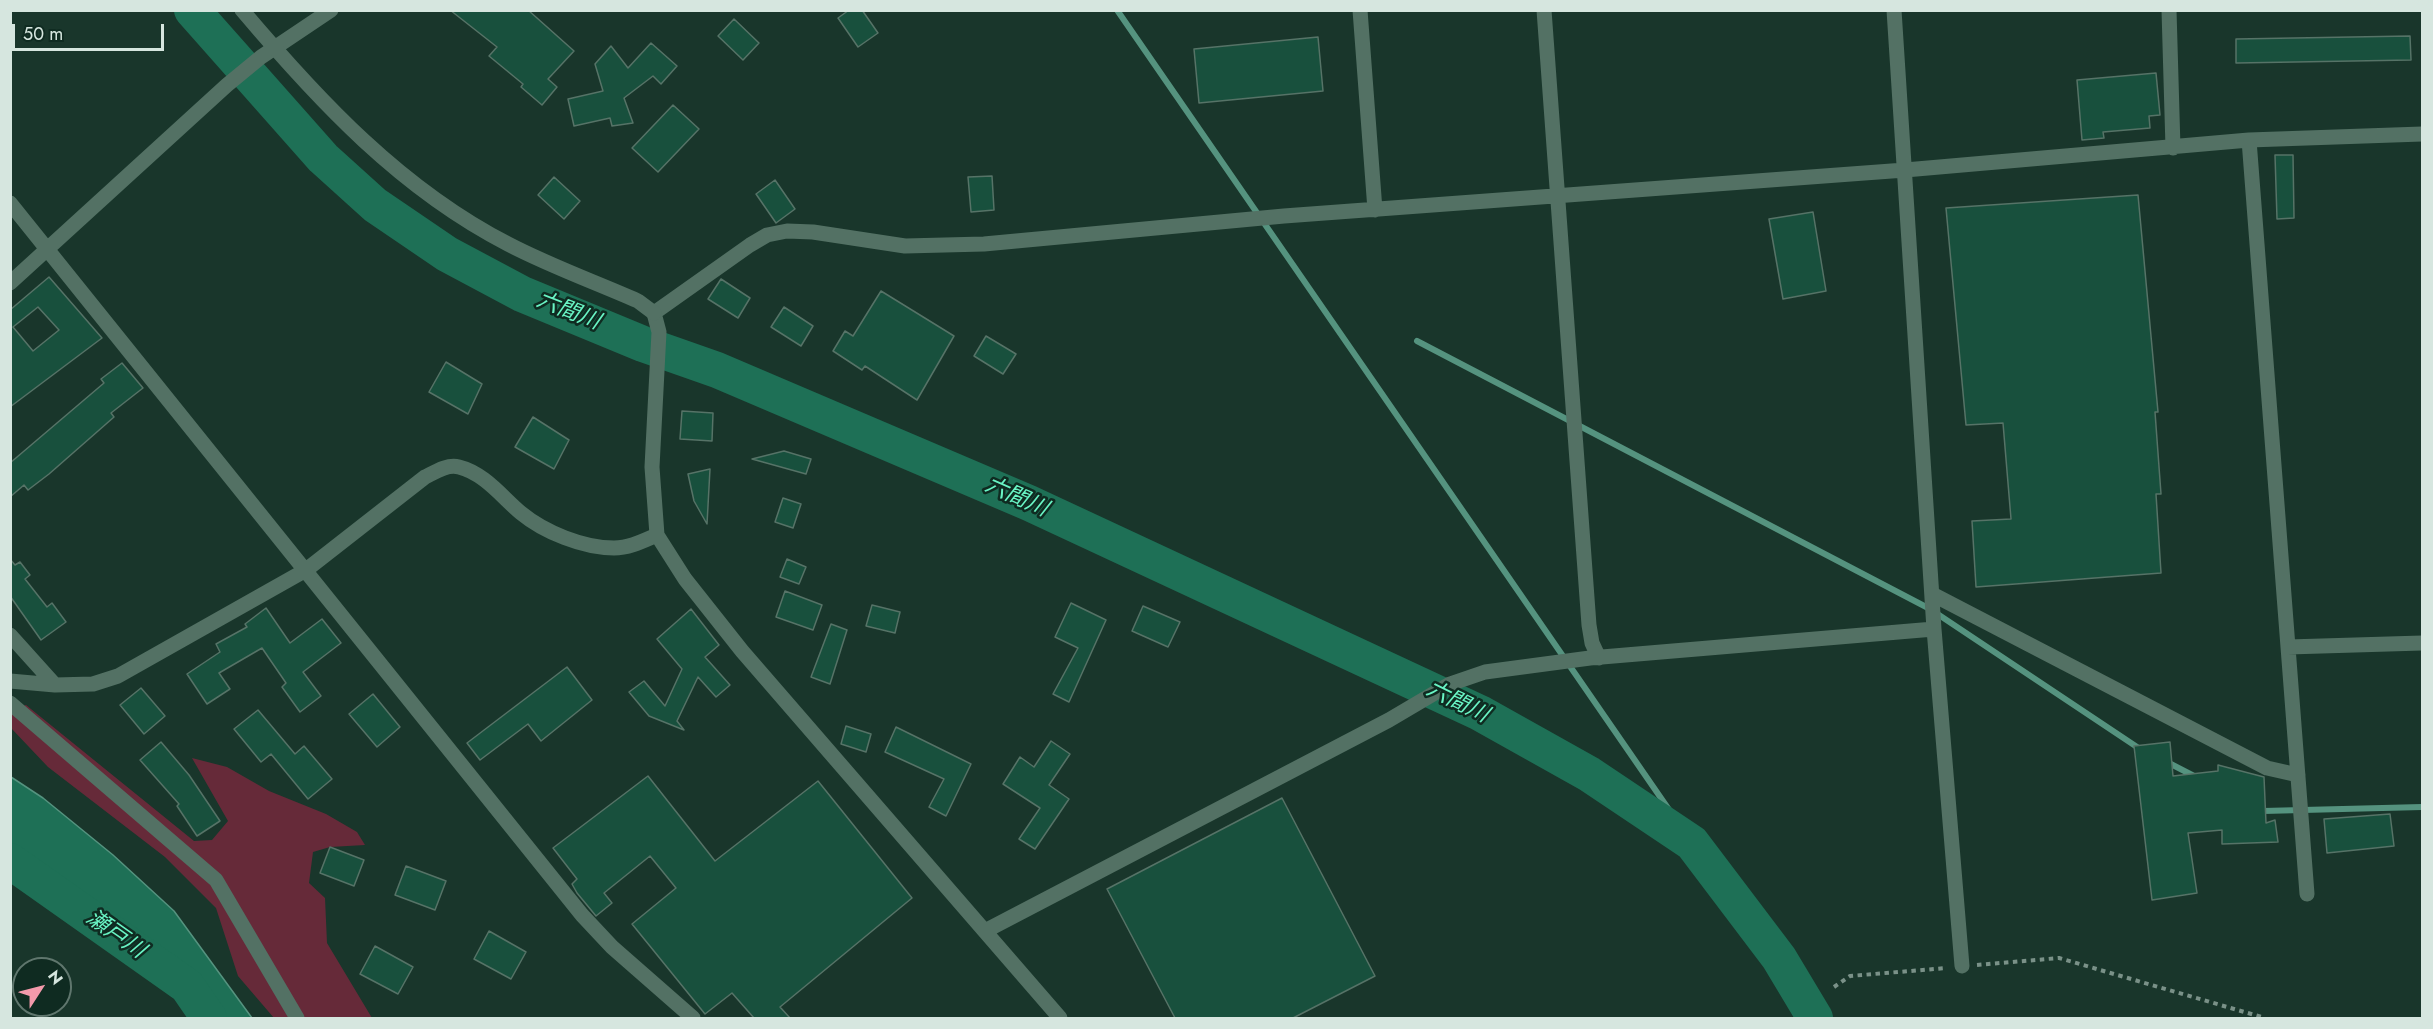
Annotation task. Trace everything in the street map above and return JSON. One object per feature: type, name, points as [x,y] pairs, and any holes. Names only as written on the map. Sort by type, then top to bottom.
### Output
[{"type":"street","points":[[242,10],[275,49],[382,159],[440,203],[508,244],[638,301],[654,313],[658,332],[659,362],[652,467],[657,535],[685,579],[742,651],[899,835],[1060,1018]]},
{"type":"street","points":[[10,283],[227,85],[261,57],[331,10]]},
{"type":"street","points":[[1360,10],[1375,210]]},
{"type":"street","points":[[1544,10],[1589,625],[1594,658]]},
{"type":"street","points":[[1894,10],[1934,629],[1962,966]]},
{"type":"street","points":[[2169,10],[2173,148]]},
{"type":"street","points":[[654,313],[750,245],[767,235],[787,231],[813,232],[905,246],[973,244],[1284,216],[1905,170],[2249,140],[2422,134]]},
{"type":"street","points":[[2249,140],[2307,894]]},
{"type":"street","points":[[10,203],[582,915],[620,954],[693,1018]]},
{"type":"street","points":[[10,681],[55,685],[93,684],[118,676],[306,570],[425,477],[444,467],[457,466],[473,472],[523,514],[559,535],[589,545],[614,548],[635,545],[657,535]]},
{"type":"street","points":[[1932,594],[2267,768],[2298,775]]},
{"type":"street","points":[[985,932],[1389,720],[1450,684],[1485,672],[1594,658],[1934,629]]},
{"type":"street","points":[[10,635],[55,685]]},
{"type":"street","points":[[2288,647],[2422,643]]},
{"type":"street","points":[[10,703],[216,880],[297,1018]]},
{"type":"path","points":[[1834,987],[1850,976],[2059,958],[2265,1018]]},
{"type":"shaded area","points":[[26,705],[194,841],[212,840],[228,821],[192,758],[227,767],[269,791],[326,814],[357,832],[365,845],[330,847],[313,852],[309,883],[325,898],[327,943],[372,1018],[274,1018],[238,976],[216,908],[165,857],[48,767],[11,728],[11,711]]},
{"type":"shaded area","points":[[11,777],[43,798],[113,855],[174,911],[252,1018],[211,1018],[187,986],[11,861]]},
{"type":"building","points":[[450,10],[528,10],[574,51],[548,79],[557,87],[542,105],[521,87],[523,84],[489,56],[497,47]]},
{"type":"building","points":[[849,10],[862,10],[878,33],[858,47],[838,18]]},
{"type":"building","points":[[734,19],[759,43],[743,60],[718,36]]},
{"type":"building","points":[[2410,36],[2411,60],[2236,63],[2236,39]]},
{"type":"building","points":[[1318,37],[1323,91],[1199,103],[1194,49]]},
{"type":"building","points":[[651,43],[677,66],[661,84],[653,76],[624,98],[633,123],[612,126],[610,118],[574,126],[568,99],[603,91],[595,64],[611,46],[628,68]]},
{"type":"building","points":[[2156,73],[2160,115],[2149,116],[2150,128],[2103,132],[2104,138],[2082,140],[2077,80]]},
{"type":"building","points":[[673,105],[699,129],[658,172],[632,148]]},
{"type":"building","points":[[2275,155],[2293,155],[2294,218],[2277,219]]},
{"type":"building","points":[[992,176],[994,210],[971,212],[968,177]]},
{"type":"building","points":[[554,177],[580,201],[564,219],[538,195]]},
{"type":"building","points":[[775,180],[795,209],[776,223],[756,194]]},
{"type":"building","points":[[2138,195],[2158,412],[2155,412],[2161,494],[2156,494],[2161,573],[1976,587],[1972,521],[2011,519],[2003,423],[1966,425],[1946,208]]},
{"type":"building","points":[[1813,212],[1826,291],[1783,299],[1769,219]]},
{"type":"building","points":[[49,277],[102,338],[10,407],[10,310]],"holes":[[[38,307],[59,330],[33,351],[13,327]]]},
{"type":"building","points":[[721,279],[750,298],[738,318],[708,299]]},
{"type":"building","points":[[881,291],[954,336],[917,400],[865,366],[862,370],[833,351],[845,331],[853,336]]},
{"type":"building","points":[[784,307],[813,326],[801,346],[771,327]]},
{"type":"building","points":[[986,336],[1016,354],[1003,374],[974,356]]},
{"type":"building","points":[[446,362],[482,384],[468,414],[429,392]]},
{"type":"building","points":[[122,363],[143,388],[111,413],[114,417],[49,474],[28,490],[24,485],[10,497],[10,463],[104,383],[101,379]]},
{"type":"building","points":[[682,411],[713,413],[712,441],[680,439]]},
{"type":"building","points":[[533,417],[569,440],[554,469],[515,447]]},
{"type":"building","points":[[784,451],[811,459],[806,474],[752,459]]},
{"type":"building","points":[[710,469],[707,524],[694,501],[688,474]]},
{"type":"building","points":[[783,498],[801,504],[793,528],[775,522]]},
{"type":"building","points":[[10,559],[15,565],[20,562],[30,575],[25,579],[47,607],[52,603],[66,622],[41,640],[10,596]]},
{"type":"building","points":[[787,559],[806,567],[799,584],[780,577]]},
{"type":"building","points":[[785,591],[822,605],[813,630],[776,617]]},
{"type":"building","points":[[1071,603],[1106,620],[1069,702],[1053,694],[1078,648],[1055,637]]},
{"type":"building","points":[[872,605],[900,612],[895,633],[866,626]]},
{"type":"building","points":[[1143,606],[1180,622],[1168,647],[1132,631]]},
{"type":"building","points":[[266,608],[290,643],[322,619],[341,643],[303,672],[321,696],[300,712],[282,687],[286,683],[262,648],[219,673],[230,689],[207,704],[187,674],[220,652],[216,644],[247,627],[245,624]]},
{"type":"building","points":[[691,609],[719,645],[705,657],[730,685],[716,697],[698,677],[677,721],[684,730],[649,716],[629,692],[644,681],[665,706],[682,669],[657,639]]},
{"type":"building","points":[[831,624],[847,630],[830,684],[811,677]]},
{"type":"building","points":[[567,667],[592,700],[541,741],[528,724],[480,760],[467,743]]},
{"type":"building","points":[[141,688],[165,716],[144,734],[120,705]]},
{"type":"building","points":[[373,694],[400,727],[377,747],[349,714]]},
{"type":"building","points":[[258,710],[295,754],[304,746],[332,779],[308,799],[271,754],[261,762],[234,729]]},
{"type":"building","points":[[846,726],[871,734],[866,752],[841,744]]},
{"type":"building","points":[[896,727],[971,764],[946,816],[929,807],[944,779],[885,752]]},
{"type":"building","points":[[1051,741],[1070,754],[1049,785],[1069,799],[1035,849],[1019,839],[1040,808],[1003,784],[1020,757],[1034,767]]},
{"type":"building","points":[[161,742],[189,775],[220,821],[197,836],[177,806],[179,804],[140,760]]},
{"type":"building","points":[[2170,742],[2173,776],[2218,771],[2218,765],[2264,777],[2266,823],[2275,820],[2278,842],[2222,844],[2222,830],[2188,833],[2197,893],[2152,900],[2134,746]]},
{"type":"building","points":[[648,776],[715,861],[818,781],[912,898],[780,1007],[790,1018],[754,1018],[732,993],[705,1014],[632,924],[676,888],[650,856],[604,893],[612,903],[596,916],[577,893],[572,884],[577,879],[553,848]]},
{"type":"building","points":[[1282,798],[1375,976],[1293,1018],[1175,1018],[1107,889]]},
{"type":"building","points":[[2390,814],[2394,846],[2327,853],[2324,819]]},
{"type":"building","points":[[330,847],[364,860],[354,886],[320,873]]},
{"type":"building","points":[[406,866],[446,881],[435,910],[395,895]]},
{"type":"building","points":[[489,931],[526,952],[511,979],[474,959]]},
{"type":"building","points":[[375,946],[413,967],[398,994],[360,974]]},
{"type":"waterway","name":"六間川","points":[[192,10],[323,158],[375,205],[447,254],[522,294],[643,344],[717,370],[1029,503],[1480,713],[1589,774],[1692,843],[1779,958],[1815,1018]]},
{"type":"waterway","points":[[1117,10],[1692,843]]},
{"type":"waterway","points":[[1417,341],[1930,609],[2140,749]]},
{"type":"waterway","points":[[2165,761],[2196,777]]},
{"type":"waterway","points":[[2259,808],[2263,811],[2422,807]]},
{"type":"waterway","name":"瀬戸川","points":[[10,861],[187,986],[209,1018]]}]
